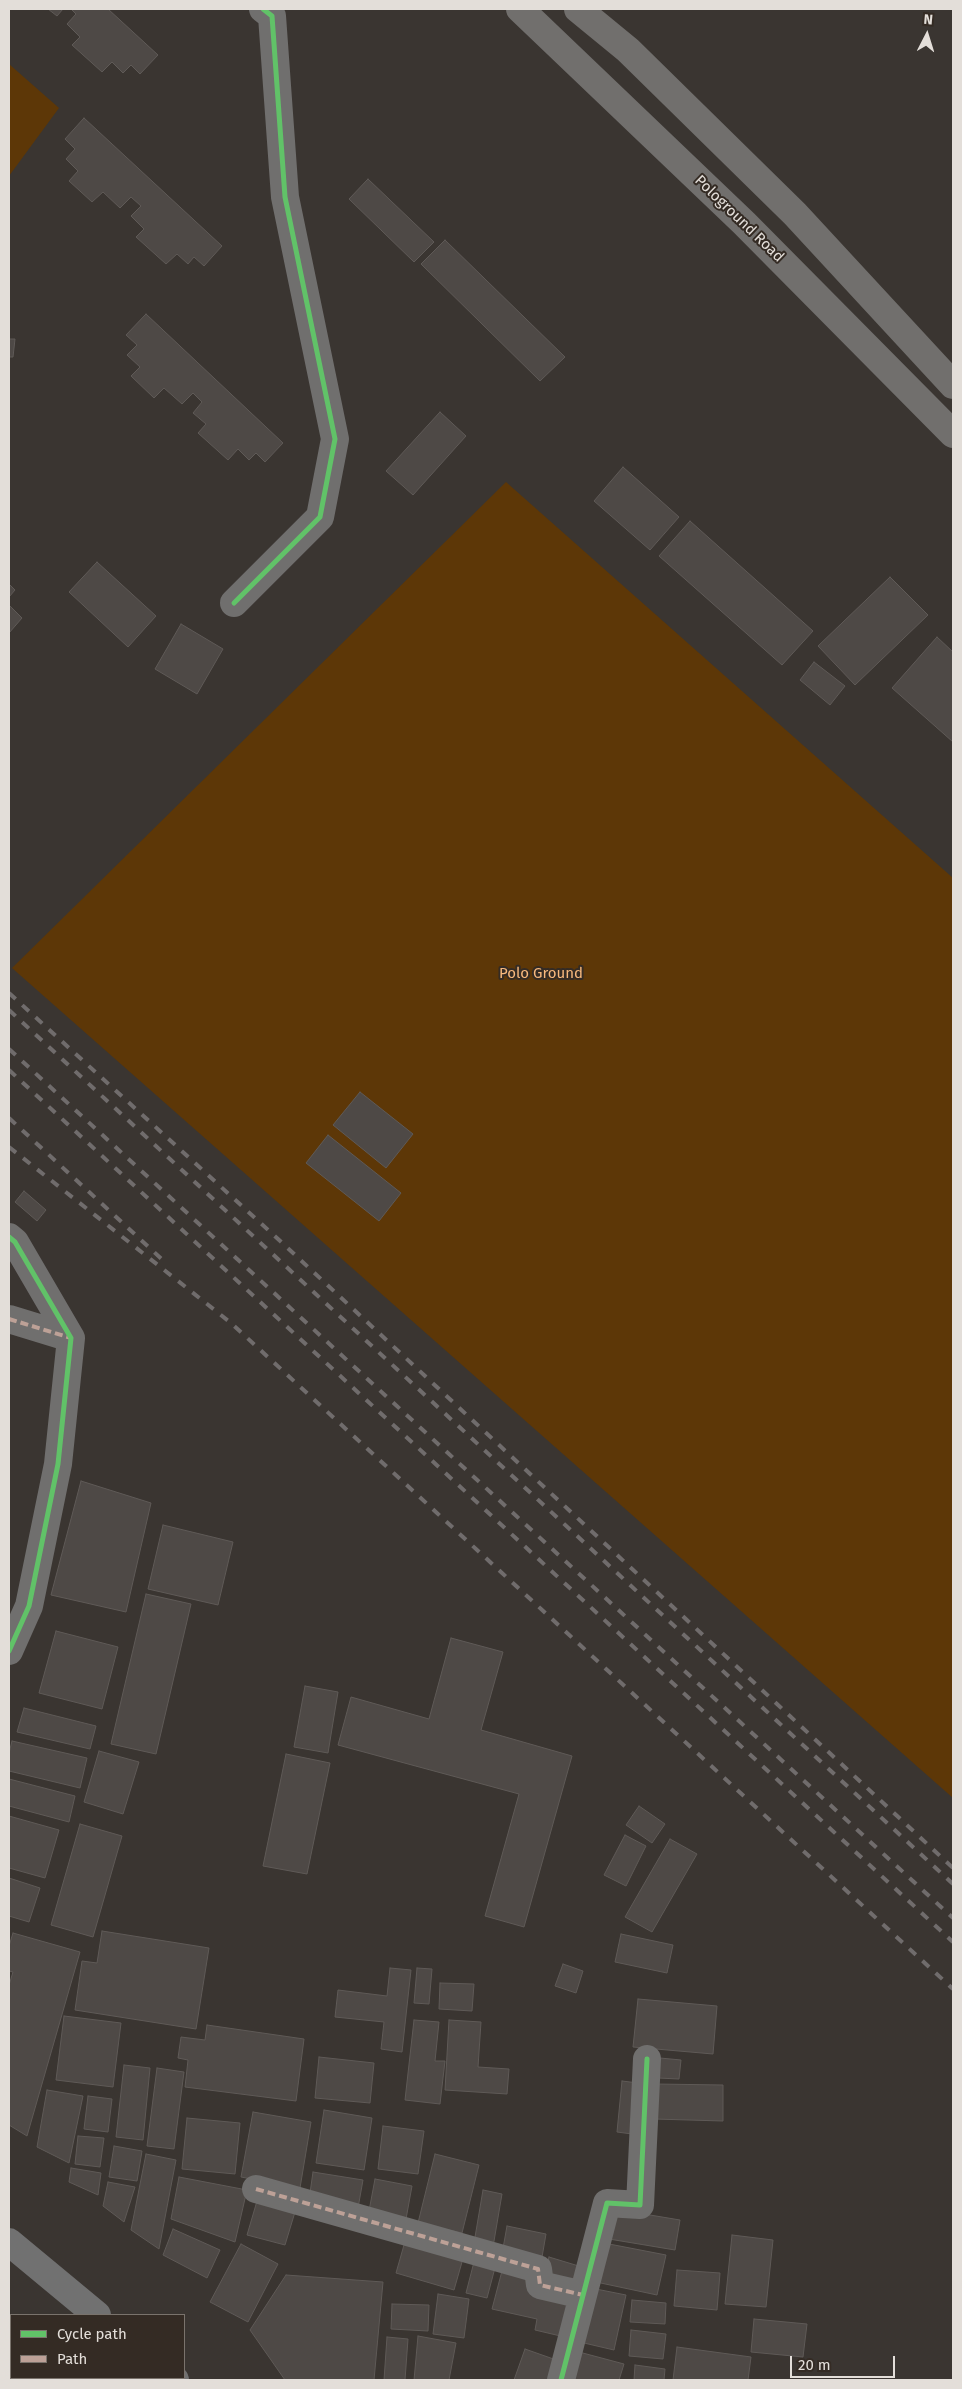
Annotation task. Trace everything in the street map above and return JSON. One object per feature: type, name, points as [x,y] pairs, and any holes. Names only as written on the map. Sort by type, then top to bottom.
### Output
[{"type":"main road","name":"Pologround Road","points":[[520,9],[744,223],[953,434]]},
{"type":"main road","points":[[578,9],[628,50],[795,214],[953,385]]},
{"type":"main road","points":[[9,2242],[96,2314]]},
{"type":"street","points":[[234,603],[320,517],[335,439],[285,197],[272,16],[263,9]]},
{"type":"street","points":[[9,1237],[14,1242],[71,1338],[58,1464],[29,1606],[9,1651]]},
{"type":"street","points":[[9,1319],[71,1338]]},
{"type":"street","points":[[561,2380],[607,2203],[640,2205],[648,2059]]},
{"type":"street","points":[[256,2189],[538,2269],[540,2285],[583,2295]]},
{"type":"green space","points":[[9,64],[59,108],[9,176]]},
{"type":"green space","name":"Polo Ground","points":[[506,482],[953,878],[953,1798],[12,968]]},
{"type":"building","points":[[48,9],[63,9],[57,16]]},
{"type":"building","points":[[71,9],[108,9],[158,55],[140,74],[131,65],[123,73],[112,62],[102,72],[72,45],[80,37],[67,24],[76,14]]},
{"type":"building","points":[[84,118],[222,246],[204,266],[194,257],[188,264],[177,254],[166,264],[136,237],[144,229],[131,216],[141,206],[131,197],[120,208],[103,192],[92,202],[69,181],[78,171],[66,159],[75,149],[65,139]]},
{"type":"building","points":[[368,179],[434,242],[414,262],[349,199]]},
{"type":"building","points":[[445,240],[565,357],[540,381],[421,264]]},
{"type":"building","points":[[146,314],[283,443],[265,462],[256,453],[249,460],[238,449],[228,460],[198,433],[206,424],[193,413],[202,402],[193,393],[182,404],[164,388],[154,398],[131,376],[140,367],[127,355],[137,345],[126,335]]},
{"type":"building","points":[[9,339],[15,339],[13,357],[9,357]]},
{"type":"building","points":[[440,412],[466,436],[413,495],[386,471]]},
{"type":"building","points":[[623,467],[679,517],[650,550],[594,501]]},
{"type":"building","points":[[690,521],[813,631],[782,665],[659,556]]},
{"type":"building","points":[[97,562],[156,616],[128,647],[69,592]]},
{"type":"building","points":[[890,577],[928,615],[855,685],[818,646]]},
{"type":"building","points":[[9,584],[15,590],[9,597]]},
{"type":"building","points":[[9,605],[22,618],[9,633]]},
{"type":"building","points":[[181,624],[223,649],[197,694],[155,669]]},
{"type":"building","points":[[937,637],[953,652],[953,742],[892,688]]},
{"type":"building","points":[[814,662],[845,686],[830,705],[800,680]]},
{"type":"building","points":[[360,1092],[413,1134],[386,1168],[333,1125]]},
{"type":"building","points":[[328,1135],[401,1193],[379,1221],[306,1163]]},
{"type":"building","points":[[24,1191],[46,1210],[37,1221],[15,1202]]},
{"type":"building","points":[[81,1481],[151,1503],[126,1612],[51,1595]]},
{"type":"building","points":[[163,1525],[233,1542],[218,1605],[148,1589]]},
{"type":"building","points":[[146,1594],[191,1604],[156,1754],[111,1744]]},
{"type":"building","points":[[56,1631],[118,1647],[102,1709],[39,1693]]},
{"type":"building","points":[[451,1638],[503,1652],[481,1730],[572,1756],[524,1927],[485,1916],[519,1794],[338,1745],[351,1697],[429,1719]]},
{"type":"building","points":[[305,1686],[338,1692],[328,1753],[294,1747]]},
{"type":"building","points":[[24,1708],[96,1726],[90,1749],[17,1732]]},
{"type":"building","points":[[12,1741],[87,1758],[80,1788],[9,1771],[9,1753]]},
{"type":"building","points":[[99,1751],[139,1762],[123,1814],[84,1802]]},
{"type":"building","points":[[286,1754],[330,1763],[307,1874],[263,1866]]},
{"type":"building","points":[[9,1779],[75,1796],[69,1822],[9,1806]]},
{"type":"building","points":[[639,1806],[665,1824],[652,1843],[626,1825]]},
{"type":"building","points":[[9,1816],[59,1830],[45,1878],[9,1868]]},
{"type":"building","points":[[80,1824],[122,1836],[93,1937],[51,1925]]},
{"type":"building","points":[[625,1835],[646,1846],[626,1886],[604,1875]]},
{"type":"building","points":[[670,1839],[697,1854],[652,1932],[625,1917]]},
{"type":"building","points":[[9,1878],[40,1888],[29,1922],[9,1916]]},
{"type":"building","points":[[102,1931],[209,1948],[196,2029],[75,2010],[82,1961],[97,1963]]},
{"type":"building","points":[[13,1933],[80,1952],[27,2136],[9,2125],[9,1985],[13,1972],[9,1971],[9,1946]]},
{"type":"building","points":[[621,1934],[673,1945],[667,1973],[615,1962]]},
{"type":"building","points":[[563,1964],[583,1971],[576,1993],[555,1986]]},
{"type":"building","points":[[390,1968],[411,1970],[402,2052],[381,2049],[384,2022],[335,2017],[338,1990],[387,1996]]},
{"type":"building","points":[[417,1968],[432,1969],[429,2004],[414,2003]]},
{"type":"building","points":[[440,1983],[474,1984],[472,2011],[439,2009]]},
{"type":"building","points":[[638,1999],[717,2006],[713,2054],[633,2047]]},
{"type":"building","points":[[64,2016],[121,2023],[113,2087],[56,2080]]},
{"type":"building","points":[[414,2020],[439,2022],[435,2061],[445,2061],[440,2104],[405,2100]]},
{"type":"building","points":[[449,2020],[481,2022],[478,2067],[509,2069],[507,2094],[445,2090]]},
{"type":"building","points":[[207,2025],[304,2039],[296,2101],[185,2087],[188,2060],[178,2058],[181,2037],[205,2040]]},
{"type":"building","points":[[319,2057],[374,2063],[370,2103],[315,2098]]},
{"type":"building","points":[[660,2058],[681,2060],[679,2079],[658,2078]]},
{"type":"building","points":[[124,2065],[150,2068],[143,2140],[116,2137]]},
{"type":"building","points":[[157,2068],[184,2072],[174,2149],[147,2146]]},
{"type":"building","points":[[622,2081],[638,2083],[632,2134],[617,2132]]},
{"type":"building","points":[[655,2084],[723,2085],[723,2121],[654,2119]]},
{"type":"building","points":[[47,2090],[83,2096],[69,2163],[37,2147]]},
{"type":"building","points":[[88,2096],[112,2099],[108,2132],[84,2129]]},
{"type":"building","points":[[324,2110],[372,2118],[364,2170],[316,2163]]},
{"type":"building","points":[[253,2112],[311,2122],[300,2188],[241,2177]]},
{"type":"building","points":[[187,2118],[240,2123],[235,2174],[182,2169]]},
{"type":"building","points":[[383,2126],[424,2131],[418,2174],[378,2169]]},
{"type":"building","points":[[78,2136],[104,2138],[100,2167],[75,2164]]},
{"type":"building","points":[[114,2146],[142,2151],[137,2181],[109,2177]]},
{"type":"building","points":[[146,2154],[176,2160],[159,2249],[131,2230]]},
{"type":"building","points":[[435,2154],[479,2165],[462,2233],[418,2223]]},
{"type":"building","points":[[71,2168],[101,2173],[98,2195],[69,2182]]},
{"type":"building","points":[[313,2172],[363,2180],[358,2208],[309,2200]]},
{"type":"building","points":[[179,2177],[247,2190],[235,2242],[171,2219]]},
{"type":"building","points":[[375,2179],[412,2186],[406,2219],[369,2211]]},
{"type":"building","points":[[108,2182],[135,2187],[124,2222],[103,2206]]},
{"type":"building","points":[[483,2190],[502,2194],[493,2247],[474,2243]]},
{"type":"building","points":[[257,2201],[295,2212],[285,2245],[247,2235]]},
{"type":"building","points":[[614,2209],[680,2220],[675,2250],[609,2239]]},
{"type":"building","points":[[507,2226],[546,2234],[541,2263],[502,2254]]},
{"type":"building","points":[[173,2229],[220,2250],[207,2278],[163,2255]]},
{"type":"building","points":[[732,2235],[773,2240],[766,2307],[725,2304]]},
{"type":"building","points":[[406,2238],[464,2255],[454,2290],[396,2273]]},
{"type":"building","points":[[604,2243],[666,2255],[657,2295],[596,2282]]},
{"type":"building","points":[[241,2244],[278,2264],[248,2322],[210,2302]]},
{"type":"building","points":[[549,2257],[582,2267],[576,2290],[543,2280]]},
{"type":"building","points":[[475,2258],[496,2264],[487,2298],[466,2293]]},
{"type":"building","points":[[503,2267],[536,2274],[578,2299],[569,2338],[535,2330],[537,2319],[492,2309]]},
{"type":"building","points":[[677,2270],[720,2273],[717,2310],[674,2306]]},
{"type":"building","points":[[286,2275],[383,2282],[374,2380],[285,2380],[250,2330]]},
{"type":"building","points":[[596,2289],[626,2295],[614,2350],[584,2343]]},
{"type":"building","points":[[438,2294],[469,2299],[464,2338],[433,2334]]},
{"type":"building","points":[[632,2300],[666,2303],[665,2324],[630,2322]]},
{"type":"building","points":[[392,2304],[429,2305],[428,2331],[391,2329]]},
{"type":"building","points":[[754,2319],[807,2324],[803,2357],[751,2352]]},
{"type":"building","points":[[631,2330],[666,2334],[663,2359],[629,2356]]},
{"type":"building","points":[[418,2336],[456,2343],[449,2380],[414,2380]]},
{"type":"building","points":[[387,2337],[408,2339],[405,2380],[384,2380]]},
{"type":"building","points":[[10,2338],[10,2379],[65,2380],[9,2380]]},
{"type":"building","points":[[677,2347],[751,2357],[748,2380],[673,2380]]},
{"type":"building","points":[[525,2349],[562,2362],[555,2380],[514,2380]]},
{"type":"building","points":[[579,2352],[624,2364],[619,2380],[571,2380]]},
{"type":"building","points":[[635,2365],[665,2369],[664,2380],[634,2380]]},
{"type":"railway","points":[[9,993],[278,1239],[953,1868]]},
{"type":"railway","points":[[9,1010],[953,1884]]},
{"type":"railway","points":[[9,1049],[953,1918]]},
{"type":"railway","points":[[9,1070],[953,1942]]},
{"type":"railway","points":[[9,1118],[167,1264]]},
{"type":"railway","points":[[9,1147],[231,1323],[953,1989]]},
{"type":"marked path","points":[[9,1319],[71,1338]]},
{"type":"marked path","points":[[256,2189],[538,2269],[540,2285],[583,2295]]},
{"type":"cycle path","points":[[234,603],[320,517],[335,439],[285,197],[272,16],[263,9]]},
{"type":"cycle path","points":[[9,1237],[15,1242],[71,1338],[58,1464],[29,1606],[9,1651]]},
{"type":"cycle path","points":[[561,2380],[607,2203],[640,2205],[647,2059]]}]
